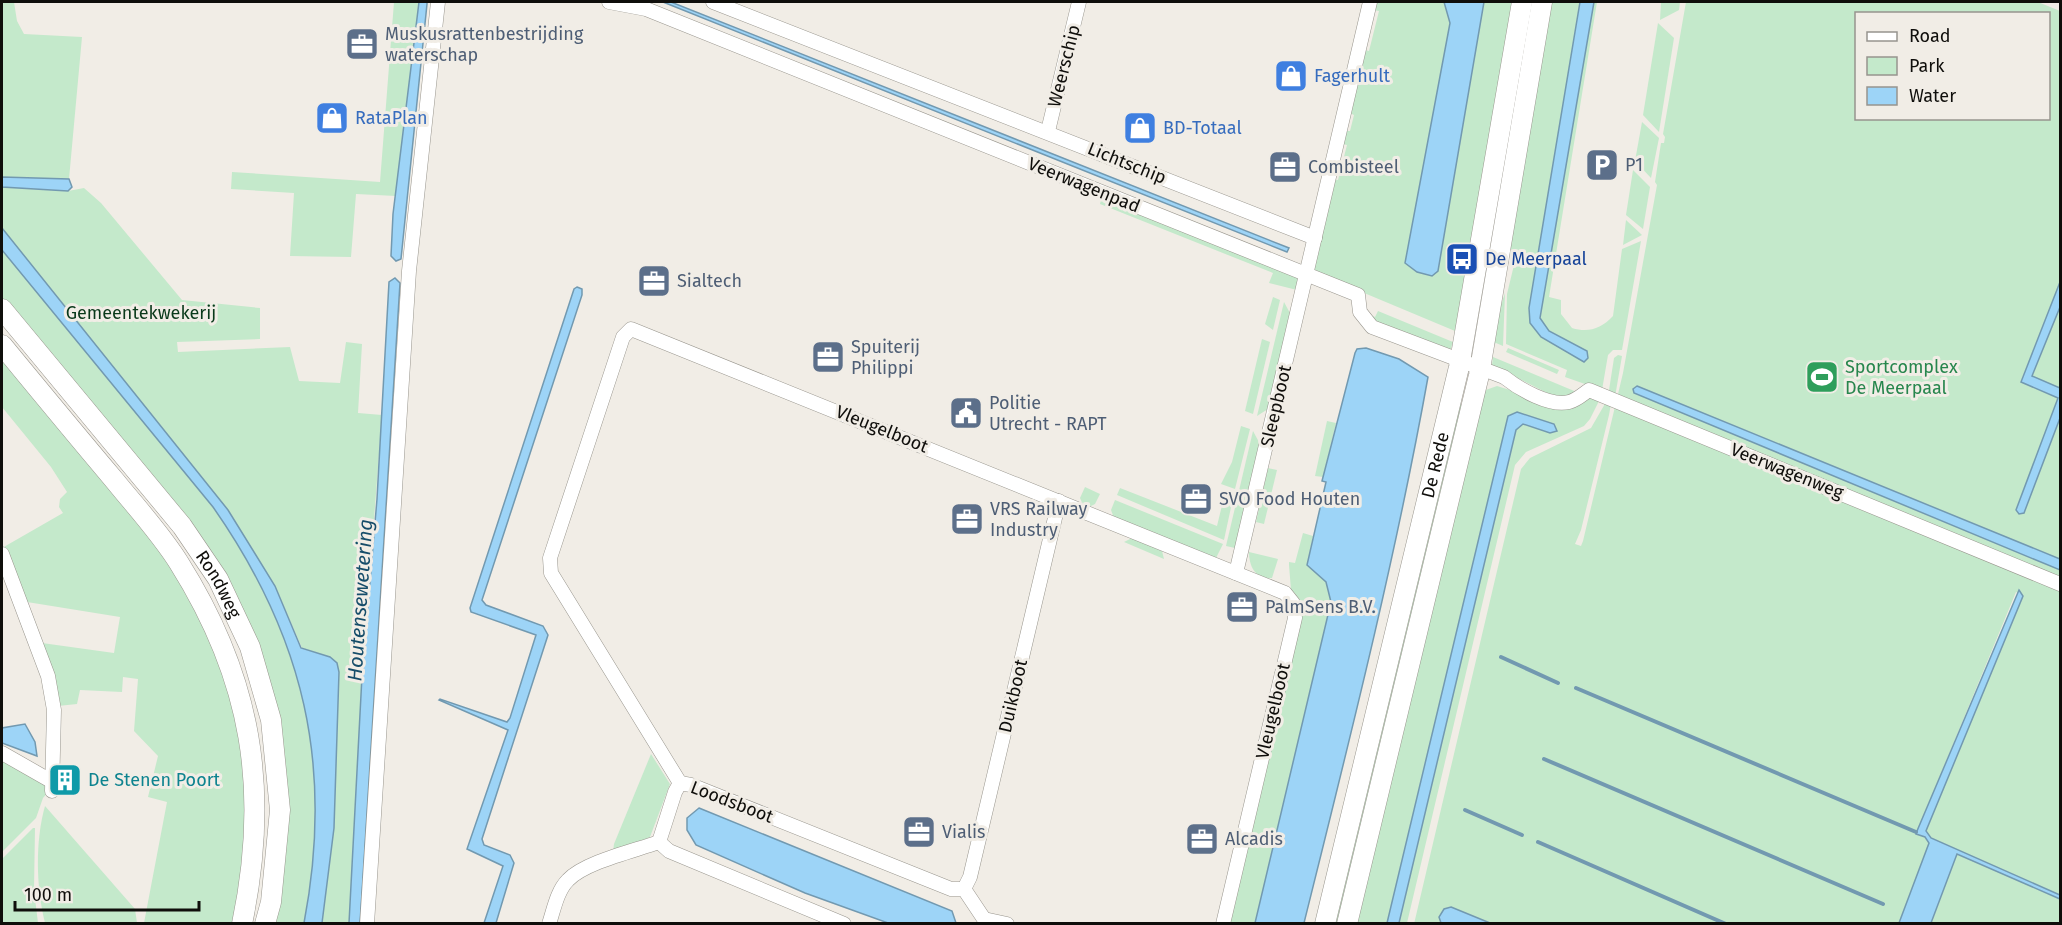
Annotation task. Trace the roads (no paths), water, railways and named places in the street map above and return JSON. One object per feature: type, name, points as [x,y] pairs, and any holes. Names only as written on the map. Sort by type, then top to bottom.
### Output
[{"type":"main road","name":"De Rede","points":[[1325,924],[1460,363],[1522,2]]},
{"type":"main road","name":"De Rede","points":[[1347,924],[1480,371],[1542,2]]},
{"type":"main road","name":"Rondweg","points":[[2,309],[182,526],[218,579],[249,647],[271,720],[280,810],[271,902],[265,924]]},
{"type":"main road","name":"Rondweg","points":[[2,345],[172,553],[209,613],[235,679],[247,727],[256,782],[252,876],[242,924]]},
{"type":"street","points":[[367,924],[409,271],[438,2]]},
{"type":"street","name":"Veerwagenpad","points":[[609,2],[646,9],[1358,295],[1358,307],[1368,324],[1460,363]]},
{"type":"street","name":"Lichtschip","points":[[713,2],[1315,237]]},
{"type":"street","name":"Weerschip","points":[[1048,131],[1079,2]]},
{"type":"street","points":[[1315,237],[1370,2]]},
{"type":"street","name":"Sleepboot","points":[[1236,573],[1315,237]]},
{"type":"street","name":"Vleugelboot","points":[[681,783],[550,573],[550,558],[623,337],[627,332],[636,329],[1285,593],[1293,603],[1295,618],[1223,924]]},
{"type":"street","name":"Veerwagenweg","points":[[1460,363],[1502,384],[1514,385],[1556,403],[1569,402],[1589,390],[2061,584]]},
{"type":"street","name":"Duikboot","points":[[964,889],[970,877],[1059,501]]},
{"type":"street","points":[[2,554],[48,676],[54,710],[51,786],[2,753]]},
{"type":"street","name":"Loodsboot","points":[[659,842],[675,792],[681,783],[951,889],[964,889]]},
{"type":"street","points":[[549,924],[560,892],[567,881],[579,872],[659,842],[669,851],[844,924]]},
{"type":"street","points":[[964,889],[983,921],[1007,924]]},
{"type":"water","points":[[419,2],[427,2],[427,4],[401,259],[396,261],[391,256],[393,214]]},
{"type":"water","points":[[663,2],[671,2],[1289,248],[1287,252]]},
{"type":"water","points":[[1444,2],[1484,2],[1438,271],[1432,276],[1417,272],[1405,263],[1450,23]]},
{"type":"water","points":[[1580,2],[1594,2],[1540,318],[1549,331],[1587,351],[1588,358],[1584,362],[1541,337],[1530,323],[1529,308]]},
{"type":"water","points":[[2,177],[69,179],[72,187],[68,191],[2,187]]},
{"type":"water","points":[[2,228],[228,510],[275,586],[301,648],[330,657],[337,663],[339,672],[334,828],[322,923],[304,923],[312,865],[315,810],[312,757],[304,705],[290,654],[270,605],[244,556],[213,507],[2,250]]},
{"type":"water","points":[[395,278],[400,283],[360,923],[349,923],[362,676],[377,499],[389,282]]},
{"type":"water","points":[[2060,282],[2060,307],[2032,376],[2060,388],[2060,418],[2024,513],[2019,514],[2016,510],[2058,398],[2021,382]]},
{"type":"water","points":[[577,287],[582,289],[582,295],[482,600],[486,605],[543,626],[548,635],[482,839],[484,845],[510,855],[514,863],[496,923],[484,923],[503,866],[467,849],[508,730],[439,700],[507,722],[510,718],[536,635],[471,612],[470,608],[574,289]]},
{"type":"water","points":[[1366,348],[1399,359],[1428,377],[1415,446],[1370,651],[1304,923],[1255,923],[1331,602],[1326,582],[1307,565],[1326,482],[1322,481],[1355,353],[1357,349]]},
{"type":"water","points":[[1637,386],[2060,559],[2060,570],[1634,393],[1633,389]]},
{"type":"water","points":[[1517,412],[1554,424],[1557,431],[1550,433],[1523,424],[1516,430],[1399,923],[1387,923],[1508,416]]},
{"type":"water","points":[[2019,590],[2023,596],[1926,831],[1931,838],[2060,895],[2060,899],[1957,854],[1931,923],[1899,923],[1929,843],[1925,837],[1916,834],[1917,831]]},
{"type":"water","points":[[25,724],[35,742],[37,756],[2,743],[2,728]]},
{"type":"water","points":[[699,808],[952,911],[956,923],[888,923],[805,893],[696,845],[687,830],[687,818]]},
{"type":"water","points":[[1451,907],[1490,923],[1441,923],[1439,917],[1444,909]]},
{"type":"waterway","points":[[1501,657],[1558,683]]},
{"type":"waterway","points":[[1576,688],[1916,832]]},
{"type":"waterway","points":[[1544,759],[1883,904]]},
{"type":"waterway","points":[[1465,810],[1522,835]]},
{"type":"waterway","points":[[1538,842],[1726,924]]},
{"type":"place","name":"Muskusrattenbestrijding waterschap","points":[[362,44]]},
{"type":"place","name":"Fagerhult","points":[[1291,76]]},
{"type":"place","name":"RataPlan","points":[[332,118]]},
{"type":"place","name":"BD-Totaal","points":[[1140,128]]},
{"type":"place","name":"P1","points":[[1602,165]]},
{"type":"place","name":"Combisteel","points":[[1285,167]]},
{"type":"place","name":"De Meerpaal","points":[[1462,259]]},
{"type":"place","name":"Sialtech","points":[[654,281]]},
{"type":"place","name":"Spuiterij Philippi","points":[[828,357]]},
{"type":"place","name":"Sportcomplex De Meerpaal","points":[[1822,377]]},
{"type":"place","name":"Politie Utrecht - RAPT","points":[[966,413]]},
{"type":"place","name":"SVO Food Houten","points":[[1196,499]]},
{"type":"place","name":"VRS Railway Industry","points":[[967,519]]},
{"type":"place","name":"PalmSens B.V.","points":[[1242,607]]},
{"type":"place","name":"De Stenen Poort","points":[[65,780]]},
{"type":"place","name":"Vialis","points":[[919,832]]},
{"type":"place","name":"Alcadis","points":[[1202,839]]},
{"type":"park label","name":"Gemeentekwekerij","points":[[141,313]]},
{"type":"water label","name":"Houtensewetering","points":[[360,600]]}]
